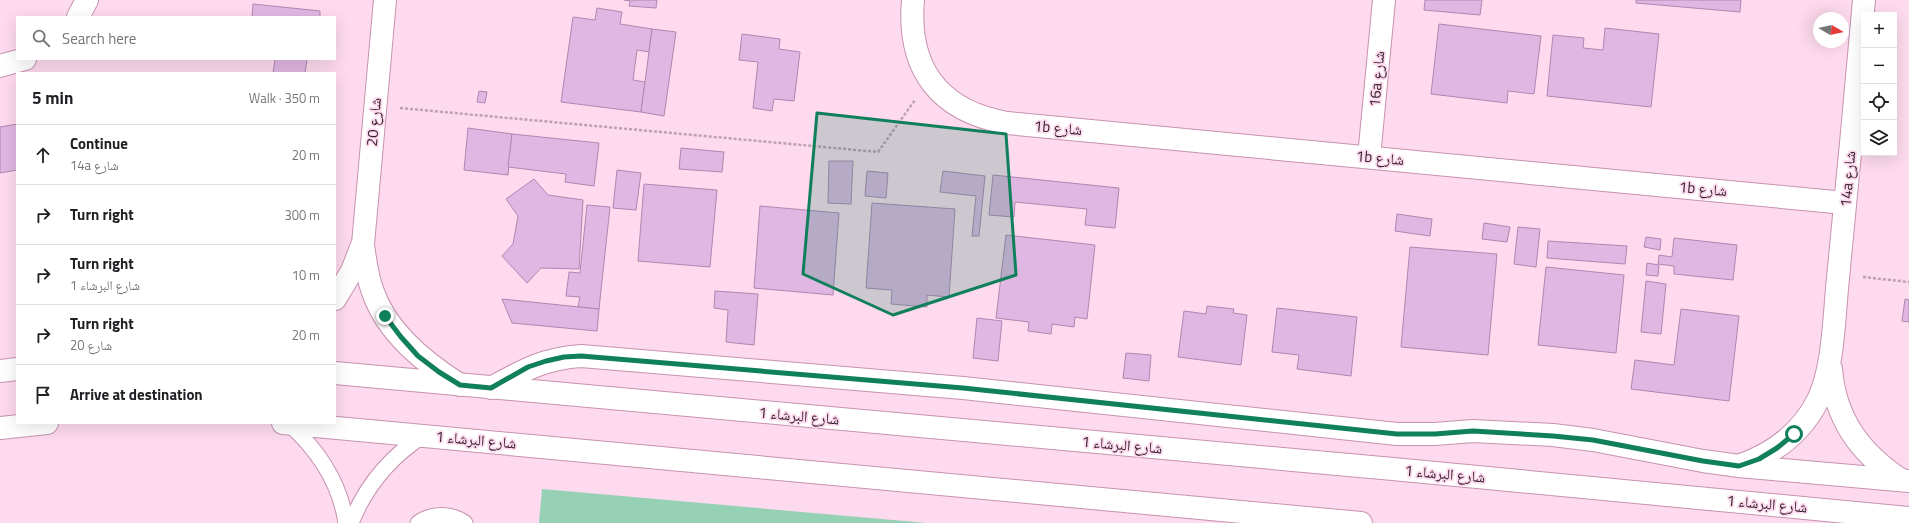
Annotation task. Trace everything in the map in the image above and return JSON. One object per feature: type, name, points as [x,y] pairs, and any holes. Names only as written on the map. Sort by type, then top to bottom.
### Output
[{"type":"street","points":[[79,16],[87,0]]},
{"type":"street","name":"شارع 20","points":[[385,0],[363,244],[366,271],[373,294],[385,316],[401,337],[418,356],[439,372],[460,385]]},
{"type":"street","name":"1b شارع","points":[[913,0],[913,37],[918,59],[930,79],[944,97],[963,110],[984,119],[1007,123],[1845,203]]},
{"type":"street","name":"16a شارع","points":[[1369,157],[1384,0]]},
{"type":"street","name":"14a شارع","points":[[1739,466],[1759,459],[1777,448],[1794,434],[1808,418],[1826,379],[1830,358],[1864,0]]},
{"type":"street","points":[[0,66],[21,60]]},
{"type":"street","name":"شارع 20","points":[[336,297],[352,271],[363,244]]},
{"type":"street","points":[[491,388],[528,367],[564,357],[581,356],[963,388],[1397,434],[1435,434],[1473,431],[1553,436],[1593,440],[1703,461],[1739,466],[1907,482]]},
{"type":"street","name":"14a شارع","points":[[1830,358],[1831,379],[1836,400],[1844,420],[1854,438],[1868,455],[1884,469],[1907,482]]},
{"type":"street","points":[[0,371],[16,369]]},
{"type":"street","name":"شارع البرشاء 1","points":[[336,373],[1393,469],[1909,518]]},
{"type":"street","points":[[0,428],[38,424]]},
{"type":"street","name":"شارع البرشاء 1","points":[[297,424],[1361,523]]},
{"type":"lane","points":[[287,424],[305,438],[329,472],[338,491],[346,523]]},
{"type":"lane","points":[[351,523],[365,493],[377,476],[407,447],[424,436]]},
{"type":"lane","points":[[418,523],[423,519],[435,516],[448,516],[465,523]]},
{"type":"path","points":[[376,105],[878,152],[930,79]]},
{"type":"path","points":[[1838,274],[1909,282]]},
{"type":"highlighted area","points":[[817,113],[1006,134],[1016,275],[893,315],[803,274]]},
{"type":"green space","points":[[542,489],[927,523],[539,523]]},
{"type":"building","points":[[624,0],[657,0],[656,8],[629,6],[630,1]]},
{"type":"building","points":[[1425,0],[1482,0],[1480,15],[1424,10]]},
{"type":"building","points":[[1636,0],[1741,0],[1740,12],[1636,3]]},
{"type":"building","points":[[253,4],[320,11],[320,16],[252,16]]},
{"type":"building","points":[[597,8],[622,12],[620,24],[652,29],[649,52],[637,50],[633,80],[645,82],[641,112],[561,102],[573,17],[595,20]]},
{"type":"building","points":[[1439,24],[1541,36],[1534,94],[1508,91],[1507,103],[1431,94]]},
{"type":"building","points":[[1605,28],[1659,34],[1651,107],[1547,96],[1553,35],[1584,38],[1583,48],[1603,50]]},
{"type":"building","points":[[652,29],[676,32],[664,116],[641,112]]},
{"type":"building","points":[[742,34],[780,39],[779,49],[800,52],[794,101],[774,99],[772,111],[753,108],[758,62],[739,60]]},
{"type":"building","points":[[275,60],[307,60],[305,72],[273,72]]},
{"type":"building","points":[[479,91],[487,92],[485,103],[477,102]]},
{"type":"building","points":[[16,124],[16,170],[0,173],[0,127]]},
{"type":"building","points":[[468,128],[512,134],[508,175],[464,170]]},
{"type":"building","points":[[512,134],[599,143],[594,186],[565,182],[566,174],[508,167]]},
{"type":"building","points":[[681,148],[724,152],[722,172],[679,169]]},
{"type":"building","points":[[829,161],[853,161],[851,204],[828,203]]},
{"type":"building","points":[[617,170],[641,173],[636,210],[613,208]]},
{"type":"building","points":[[867,171],[888,173],[886,198],[865,196]]},
{"type":"building","points":[[943,171],[985,176],[979,236],[972,236],[976,196],[940,192]]},
{"type":"building","points":[[993,175],[1119,188],[1115,228],[1085,225],[1087,209],[1015,202],[1014,217],[989,215]]},
{"type":"building","points":[[534,179],[548,195],[583,200],[579,269],[541,268],[527,283],[502,256],[513,244],[518,216],[506,199]]},
{"type":"building","points":[[644,184],[717,190],[710,267],[638,261]]},
{"type":"building","points":[[872,203],[955,209],[949,297],[927,295],[927,307],[891,304],[892,290],[866,288]]},
{"type":"building","points":[[587,205],[610,207],[599,309],[578,307],[580,297],[566,296],[569,272],[580,273]]},
{"type":"building","points":[[760,206],[839,213],[833,295],[754,288]]},
{"type":"building","points":[[1397,214],[1432,219],[1430,236],[1395,231]]},
{"type":"building","points":[[1484,223],[1510,227],[1507,242],[1482,239]]},
{"type":"building","points":[[1518,227],[1540,229],[1536,267],[1514,264]]},
{"type":"building","points":[[1006,235],[1095,245],[1087,319],[1075,317],[1074,327],[1052,324],[1051,334],[1028,331],[1029,322],[996,318]]},
{"type":"building","points":[[1646,237],[1661,239],[1660,250],[1644,247]]},
{"type":"building","points":[[1674,238],[1737,245],[1733,280],[1674,274],[1674,266],[1658,264],[1659,255],[1672,257]]},
{"type":"building","points":[[1548,241],[1627,246],[1625,264],[1547,258]]},
{"type":"building","points":[[1410,247],[1497,254],[1488,355],[1401,347]]},
{"type":"building","points":[[1647,263],[1659,265],[1658,276],[1646,275]]},
{"type":"building","points":[[1546,267],[1624,275],[1616,353],[1538,345]]},
{"type":"building","points":[[1646,281],[1666,284],[1661,334],[1641,332]]},
{"type":"building","points":[[715,291],[758,294],[754,345],[726,342],[728,310],[714,308]]},
{"type":"building","points":[[502,299],[599,309],[597,331],[512,323]]},
{"type":"building","points":[[1905,299],[1909,300],[1909,322],[1902,321]]},
{"type":"building","points":[[1207,306],[1234,309],[1233,313],[1247,315],[1241,365],[1178,357],[1184,311],[1206,314]]},
{"type":"building","points":[[1277,308],[1357,317],[1351,376],[1297,369],[1299,355],[1272,352]]},
{"type":"building","points":[[1681,309],[1739,316],[1729,401],[1631,389],[1635,360],[1674,365]]},
{"type":"building","points":[[977,318],[1002,321],[998,361],[973,358]]},
{"type":"building","points":[[1126,353],[1151,355],[1149,381],[1123,378]]},
{"type":"route","points":[[385,316],[418,356],[439,372],[460,385],[491,388],[528,367],[564,357],[581,356],[963,388],[1369,432],[1435,434],[1473,431],[1553,436],[1593,440],[1703,461],[1739,466],[1759,459],[1777,448],[1794,434]]}]
